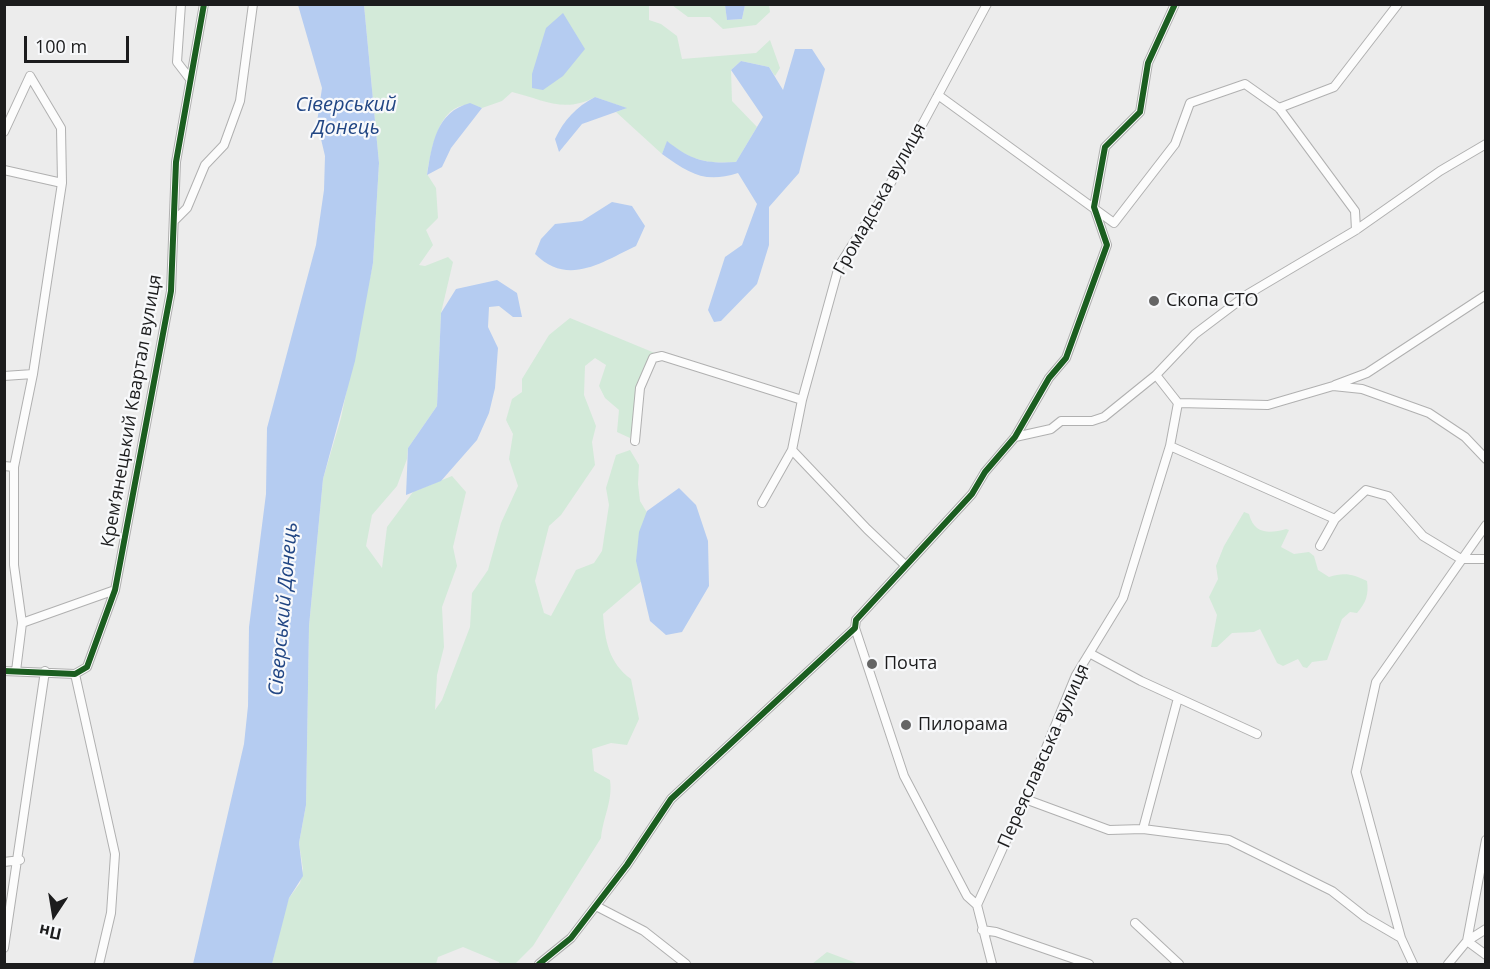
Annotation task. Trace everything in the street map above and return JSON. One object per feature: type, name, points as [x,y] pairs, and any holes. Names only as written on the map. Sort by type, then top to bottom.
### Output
[{"type":"street","points":[[181,4],[177,62],[190,80]]},
{"type":"street","name":"Крем’янецький Квартал вулиця","points":[[75,674],[87,667],[116,590],[171,291],[176,162],[204,4]]},
{"type":"street","points":[[174,221],[187,207],[205,165],[224,145],[240,101],[253,4]]},
{"type":"street","name":"Громадська вулиця","points":[[762,503],[792,450],[802,400],[839,266],[887,190],[987,4]]},
{"type":"street","points":[[992,964],[976,905],[967,896],[904,776],[855,628],[856,620],[972,494],[985,472],[1015,437],[1049,378],[1066,358],[1107,245],[1094,207],[1106,147],[1140,112],[1148,63],[1175,4]]},
{"type":"street","points":[[1279,108],[1334,87],[1398,4]]},
{"type":"street","points":[[4,132],[30,76],[62,128],[62,183],[33,374],[14,467],[9,564],[22,623],[16,671]]},
{"type":"street","points":[[938,95],[1114,223],[1174,144],[1190,103],[1245,84],[1279,108],[1355,211],[1356,230]]},
{"type":"street","points":[[1015,437],[1051,429],[1061,421],[1092,422],[1104,417],[1156,375],[1195,334],[1248,294],[1356,230],[1440,171],[1485,144]]},
{"type":"street","points":[[4,170],[62,183]]},
{"type":"street","points":[[1156,375],[1178,403],[1268,405],[1333,386],[1367,373],[1485,295]]},
{"type":"street","points":[[635,441],[640,388],[653,358],[662,356],[802,400]]},
{"type":"street","points":[[4,376],[33,374]]},
{"type":"street","points":[[1333,386],[1362,389],[1429,413],[1465,437],[1485,459]]},
{"type":"street","name":"Переяславська вулиця","points":[[976,905],[1025,799],[1076,675],[1091,654],[1123,598],[1170,446],[1178,403]]},
{"type":"street","points":[[1170,446],[1335,519]]},
{"type":"street","points":[[792,450],[867,529],[905,565]]},
{"type":"street","points":[[4,466],[14,467]]},
{"type":"street","points":[[1320,546],[1335,519],[1366,490],[1388,496],[1423,536],[1461,559],[1485,559]]},
{"type":"street","points":[[1413,964],[1401,938],[1356,772],[1376,682],[1485,525]]},
{"type":"street","points":[[22,623],[116,590]]},
{"type":"street","points":[[539,964],[571,938],[671,799],[855,628]]},
{"type":"street","points":[[1091,654],[1178,699],[1257,734]]},
{"type":"street","points":[[4,671],[75,674],[116,854],[111,912],[99,964]]},
{"type":"street","points":[[4,948],[20,860],[45,671]]},
{"type":"street","points":[[1143,829],[1178,699]]},
{"type":"street","points":[[1025,799],[1109,830],[1143,829],[1229,840],[1332,891],[1365,917],[1401,938]]},
{"type":"street","points":[[1467,941],[1485,840]]},
{"type":"street","points":[[4,862],[20,860]]},
{"type":"street","points":[[596,906],[644,931],[686,964]]},
{"type":"street","points":[[1136,923],[1179,964]]},
{"type":"street","points":[[1448,964],[1467,941],[1485,929]]},
{"type":"street","points":[[982,930],[996,932],[1089,964]]},
{"type":"street","points":[[1467,941],[1485,955]]},
{"type":"green space","points":[[364,5],[649,5],[649,20],[661,24],[677,36],[682,59],[756,53],[770,40],[780,68],[775,76],[769,67],[741,61],[731,70],[732,101],[757,127],[736,162],[699,160],[667,142],[662,154],[616,112],[626,108],[595,97],[584,102],[563,105],[512,92],[502,101],[482,108],[468,105],[457,107],[441,124],[432,149],[427,174],[436,188],[438,218],[426,230],[433,245],[419,265],[425,266],[448,257],[453,262],[441,313],[437,406],[408,448],[407,459],[397,486],[372,515],[366,546],[382,568],[387,527],[413,492],[452,476],[466,492],[453,547],[457,566],[442,607],[444,647],[437,675],[435,710],[442,700],[470,627],[472,593],[488,570],[501,523],[518,486],[509,459],[513,434],[506,420],[512,399],[522,392],[522,379],[549,335],[570,318],[662,356],[653,358],[630,438],[617,432],[619,410],[605,398],[599,386],[606,365],[595,358],[585,366],[584,395],[596,426],[592,442],[595,465],[561,515],[549,526],[535,581],[544,613],[551,616],[576,570],[594,563],[602,551],[609,505],[606,488],[616,455],[630,450],[639,465],[640,501],[657,529],[651,573],[603,614],[605,633],[613,659],[631,679],[639,719],[627,745],[611,743],[592,749],[594,771],[610,780],[611,788],[601,838],[533,946],[515,964],[499,964],[499,962],[463,947],[438,957],[436,964],[272,964],[284,913],[289,898],[300,883],[303,869],[299,843],[306,805],[309,626],[323,479],[341,418],[373,263],[379,163]]},
{"type":"green space","points":[[672,5],[725,5],[727,20],[742,19],[745,5],[769,5],[770,12],[756,25],[723,29],[710,17],[688,17]]},
{"type":"green space","points":[[1244,512],[1249,514],[1251,521],[1258,529],[1263,531],[1289,530],[1281,547],[1294,554],[1309,552],[1314,556],[1318,570],[1329,577],[1348,575],[1367,581],[1368,590],[1365,602],[1357,613],[1350,612],[1342,619],[1327,660],[1312,662],[1307,668],[1303,667],[1298,659],[1283,666],[1277,663],[1260,629],[1254,632],[1232,633],[1217,647],[1211,647],[1217,615],[1209,597],[1218,579],[1216,566],[1224,546]]},
{"type":"green space","points":[[827,952],[859,964],[812,964]]},
{"type":"water","name":"Сіверський Донець","points":[[298,5],[364,5],[379,163],[373,263],[355,361],[323,479],[309,626],[306,805],[299,843],[303,876],[289,898],[272,964],[193,964],[244,744],[248,706],[249,627],[266,494],[267,428],[316,245],[324,190],[325,156],[317,122],[322,88]]},
{"type":"water","points":[[725,5],[745,5],[742,19],[727,20]]},
{"type":"water","points":[[563,13],[585,49],[563,76],[543,90],[532,88],[532,74],[546,28]]},
{"type":"water","points":[[795,49],[812,49],[825,69],[799,173],[769,207],[769,245],[757,284],[721,321],[714,322],[708,310],[725,257],[742,245],[757,204],[738,173],[716,177],[697,175],[680,167],[662,154],[667,141],[691,157],[716,162],[736,162],[763,117],[731,70],[741,61],[769,67],[783,90]]},
{"type":"water","points":[[595,97],[627,108],[582,124],[559,152],[555,139],[562,126],[576,110]]},
{"type":"water","points":[[470,103],[482,108],[451,148],[442,167],[427,175],[434,141],[443,122],[459,107]]},
{"type":"water","points":[[612,202],[632,206],[645,226],[636,246],[598,264],[572,270],[560,269],[547,264],[535,254],[541,239],[555,224],[582,221]]},
{"type":"water","points":[[497,280],[517,293],[522,317],[513,317],[499,306],[489,307],[488,327],[498,348],[495,388],[489,413],[477,440],[441,481],[406,495],[408,448],[437,406],[441,313],[456,289]]},
{"type":"water","points":[[679,488],[696,505],[708,541],[709,586],[682,632],[666,635],[650,621],[636,561],[639,532],[647,511]]},
{"type":"cycle path","points":[[4,671],[75,674],[87,667],[115,590],[171,291],[176,162],[204,4]]},
{"type":"cycle path","points":[[539,964],[571,938],[627,865],[671,799],[855,628],[856,620],[972,494],[985,472],[1015,437],[1049,378],[1066,358],[1107,245],[1094,207],[1105,147],[1140,112],[1148,63],[1175,4]]},
{"type":"place","name":"Скопа СТО","points":[[1154,301]]},
{"type":"place","name":"Почта","points":[[872,664]]},
{"type":"place","name":"Пилорама","points":[[906,725]]}]
